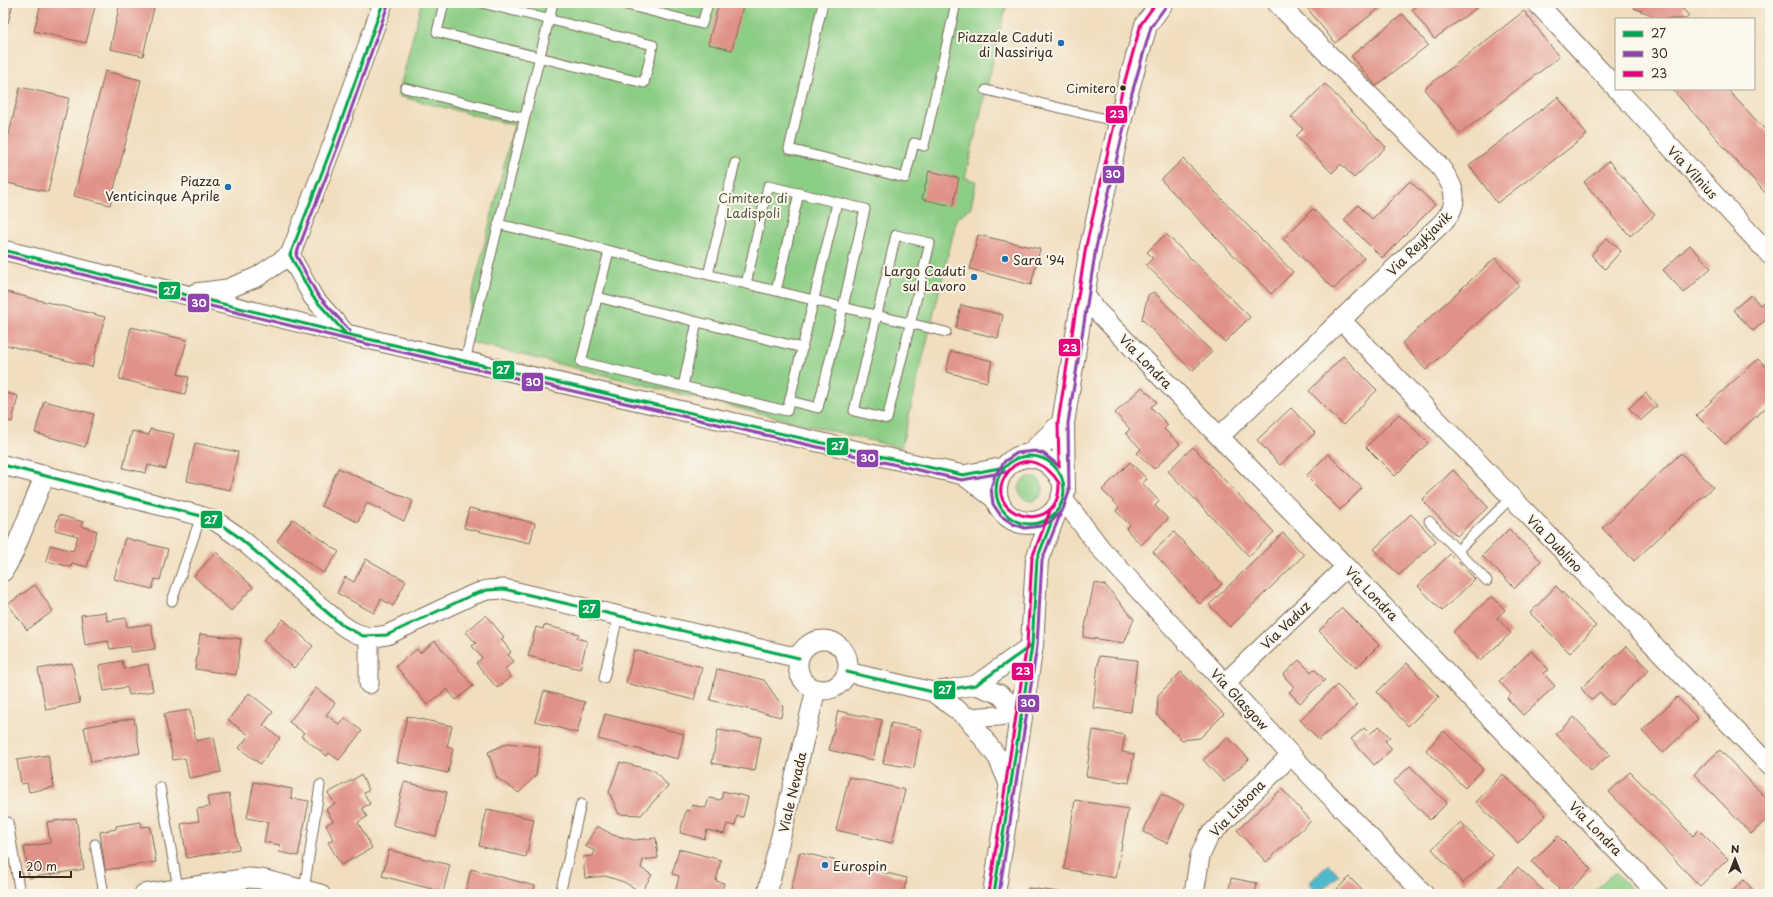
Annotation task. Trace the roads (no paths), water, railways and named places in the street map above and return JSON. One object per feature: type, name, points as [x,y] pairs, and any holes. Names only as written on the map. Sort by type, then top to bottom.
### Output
[{"type":"street","points":[[187,295],[227,289],[257,277],[290,255],[333,144],[383,3]]},
{"type":"street","points":[[1145,3],[1146,26]]},
{"type":"street","points":[[994,894],[1032,644],[1037,558],[1060,498],[1063,423],[1091,247],[1118,122],[1146,26],[1162,3]]},
{"type":"street","name":"Via Reykjavik","points":[[1220,436],[1444,221],[1454,207],[1454,196],[1446,176],[1437,164],[1277,3]]},
{"type":"street","name":"Via Vilnius","points":[[1537,3],[1615,88]]},
{"type":"street","name":"Via Vilnius","points":[[1617,90],[1770,255]]},
{"type":"street","points":[[3,250],[346,334],[963,475],[1005,467]]},
{"type":"street","points":[[290,255],[313,297],[346,334]]},
{"type":"street","name":"Via Londra","points":[[1084,294],[1095,309],[1346,566],[1658,894]]},
{"type":"street","name":"Via Dublino","points":[[1341,320],[1770,766]]},
{"type":"street","points":[[1029,456],[1063,423]]},
{"type":"street","points":[[963,475],[1004,508],[1028,523],[1047,519],[1060,498],[1058,471],[1050,462],[1040,457],[1029,456],[1012,461],[1005,467],[997,483],[1004,508],[1037,558]]},
{"type":"street","points":[[3,465],[201,516],[217,522],[236,534],[342,625],[356,634],[369,637],[387,634],[472,594],[495,588],[514,590],[799,658]]},
{"type":"street","points":[[3,572],[13,554],[45,475]]},
{"type":"street","name":"Via Glasgow","points":[[1060,498],[1100,549],[1291,755],[1424,894]]},
{"type":"street","name":"Via Vaduz","points":[[1225,683],[1346,566]]},
{"type":"street","points":[[369,637],[369,684]]},
{"type":"street","points":[[822,640],[830,641],[843,650],[847,656],[847,672],[838,685],[831,688],[816,689],[803,680],[798,666],[799,658],[808,645],[822,640]]},
{"type":"street","points":[[933,692],[976,684],[1032,644]]},
{"type":"street","points":[[847,672],[933,692],[968,718],[998,758],[1010,786]]},
{"type":"street","points":[[976,684],[999,694],[1021,712]]},
{"type":"street","name":"Viale Nevada","points":[[767,894],[816,689]]},
{"type":"street","points":[[968,718],[999,716],[1021,712]]},
{"type":"street","name":"Via Lisbona","points":[[1194,894],[1200,856],[1209,836],[1291,755]]},
{"type":"street","points":[[144,894],[249,878],[261,879],[312,892]]},
{"type":"lane","points":[[444,3],[437,32],[644,83],[653,45],[482,3]]},
{"type":"lane","points":[[464,361],[553,3]]},
{"type":"lane","points":[[619,3],[702,24],[708,3]]},
{"type":"lane","points":[[823,3],[789,149],[905,178],[914,144],[924,146],[956,3]]},
{"type":"lane","points":[[405,88],[524,118]]},
{"type":"lane","points":[[986,90],[1118,122]]},
{"type":"lane","points":[[708,275],[735,163]]},
{"type":"lane","points":[[746,284],[768,186],[865,209],[818,408],[790,401]]},
{"type":"lane","points":[[776,291],[799,193]]},
{"type":"lane","points":[[609,251],[581,362],[787,411],[837,203]]},
{"type":"lane","points":[[498,224],[946,332]]},
{"type":"lane","points":[[896,235],[930,243],[910,323],[887,419],[854,411],[896,235]]},
{"type":"lane","points":[[597,297],[803,348]]},
{"type":"lane","points":[[683,386],[697,322]]},
{"type":"lane","points":[[1458,550],[1512,497]]},
{"type":"lane","points":[[172,601],[201,516]]},
{"type":"lane","points":[[1430,521],[1487,581]]},
{"type":"lane","points":[[604,678],[618,616]]},
{"type":"lane","points":[[312,892],[320,785]]},
{"type":"lane","points":[[160,787],[178,888]]},
{"type":"lane","points":[[560,894],[581,804]]},
{"type":"lane","points":[[8,822],[20,894]]},
{"type":"lane","points":[[95,844],[104,894]]},
{"type":"water","points":[[1329,864],[1339,875],[1319,893],[1309,883]]},
{"type":"place","name":"Piazzale Caduti di Nassiriya","points":[[1061,43]]},
{"type":"place","name":"Cimitero","points":[[1123,88]]},
{"type":"place","name":"Piazza Venticinque Aprile","points":[[228,187]]},
{"type":"place","name":"Sara '94","points":[[1005,259]]},
{"type":"place","name":"Largo Caduti sul Lavoro","points":[[974,277]]},
{"type":"place","name":"Eurospin","points":[[825,865]]},
{"type":"park label","name":"Cimitero di Ladispoli","points":[[753,204]]}]
